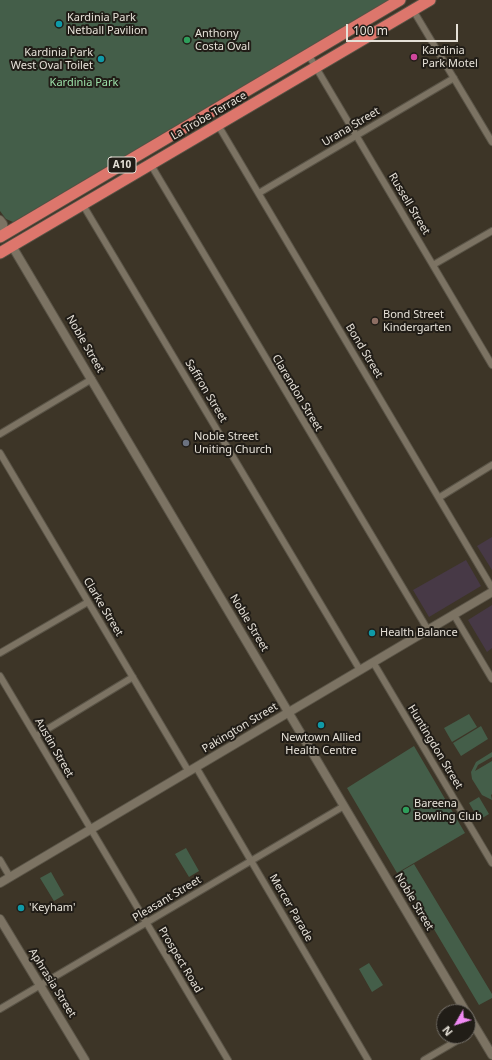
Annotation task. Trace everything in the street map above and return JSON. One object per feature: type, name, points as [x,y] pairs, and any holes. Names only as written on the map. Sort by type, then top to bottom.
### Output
[{"type":"highway","name":"La Trobe Terrace","points":[[1,234],[400,0]]},
{"type":"highway","name":"La Trobe Terrace","points":[[0,253],[430,0]]},
{"type":"highway","points":[[1,234],[12,246]]},
{"type":"street","points":[[413,10],[492,142]]},
{"type":"street","name":"Russell Street","points":[[308,54],[492,365]]},
{"type":"street","name":"Urana Street","points":[[259,193],[454,78]]},
{"type":"street","name":"Bond Street","points":[[218,125],[440,497],[492,588]]},
{"type":"street","name":"Clarendon Street","points":[[151,165],[428,630]]},
{"type":"street","name":"Saffron Street","points":[[83,205],[360,670]]},
{"type":"street","points":[[0,220],[3,224],[1,234]]},
{"type":"street","points":[[434,265],[492,231]]},
{"type":"street","name":"Noble Street","points":[[12,246],[461,1004]]},
{"type":"street","points":[[0,434],[92,379]]},
{"type":"street","name":"Clarke Street","points":[[0,453],[188,772]]},
{"type":"street","points":[[440,497],[492,465]]},
{"type":"street","name":"Pakington Street","points":[[0,883],[492,592]]},
{"type":"street","points":[[0,653],[88,602]]},
{"type":"street","points":[[454,615],[492,679]]},
{"type":"street","name":"Huntingdon Street","points":[[373,662],[492,863]]},
{"type":"street","name":"Austin Street","points":[[0,676],[91,829]]},
{"type":"street","points":[[36,736],[132,678]]},
{"type":"street","name":"Mercer Parade","points":[[196,767],[368,1060]]},
{"type":"street","name":"Pleasant Street","points":[[0,1009],[344,806]]},
{"type":"street","name":"Prospect Road","points":[[91,829],[228,1060]]},
{"type":"street","points":[[0,860],[10,877]]},
{"type":"street","name":"Aphrasia Street","points":[[0,919],[86,1060]]},
{"type":"street","points":[[476,1030],[492,1055]]},
{"type":"street","points":[[424,1060],[451,1044]]},
{"type":"shaded area","points":[[492,537],[492,570],[477,546]]},
{"type":"shaded area","points":[[466,560],[481,586],[429,617],[413,590]]},
{"type":"shaded area","points":[[492,605],[492,648],[487,652],[468,620]]},
{"type":"green space","name":"Kardinia Park","points":[[0,0],[388,0],[13,222],[6,219],[0,211]]},
{"type":"green space","points":[[469,714],[477,727],[452,742],[444,728]]},
{"type":"green space","points":[[481,726],[488,739],[461,756],[453,743]]},
{"type":"green space","name":"Bareena Bowling Club","points":[[414,746],[465,833],[397,873],[347,788]]},
{"type":"green space","points":[[492,752],[492,757],[478,765],[475,771],[492,761],[492,800],[482,795],[472,779],[471,772],[476,762]]},
{"type":"green space","points":[[479,797],[489,814],[479,820],[469,803]]},
{"type":"green space","points":[[186,848],[199,871],[189,877],[175,854]]},
{"type":"green space","points":[[414,864],[492,994],[492,998],[479,1005],[400,872]]},
{"type":"green space","points":[[51,872],[64,895],[54,901],[40,878]]},
{"type":"green space","points":[[369,963],[383,985],[372,992],[359,969]]},
{"type":"place","name":"Kardinia Park Netball Pavilion","points":[[59,24]]},
{"type":"place","name":"Anthony Costa Oval","points":[[187,40]]},
{"type":"place","name":"Kardinia Park Motel","points":[[414,57]]},
{"type":"place","name":"Kardinia Park West Oval Toilet","points":[[101,59]]},
{"type":"place","name":"Bond Street Kindergarten","points":[[375,321]]},
{"type":"place","name":"Noble Street Uniting Church","points":[[186,443]]},
{"type":"place","name":"Health Balance","points":[[372,633]]},
{"type":"place","name":"Newtown Allied Health Centre","points":[[321,725]]},
{"type":"place","name":"Bareena Bowling Club","points":[[406,810]]},
{"type":"place","name":"'Keyham'","points":[[21,908]]}]
